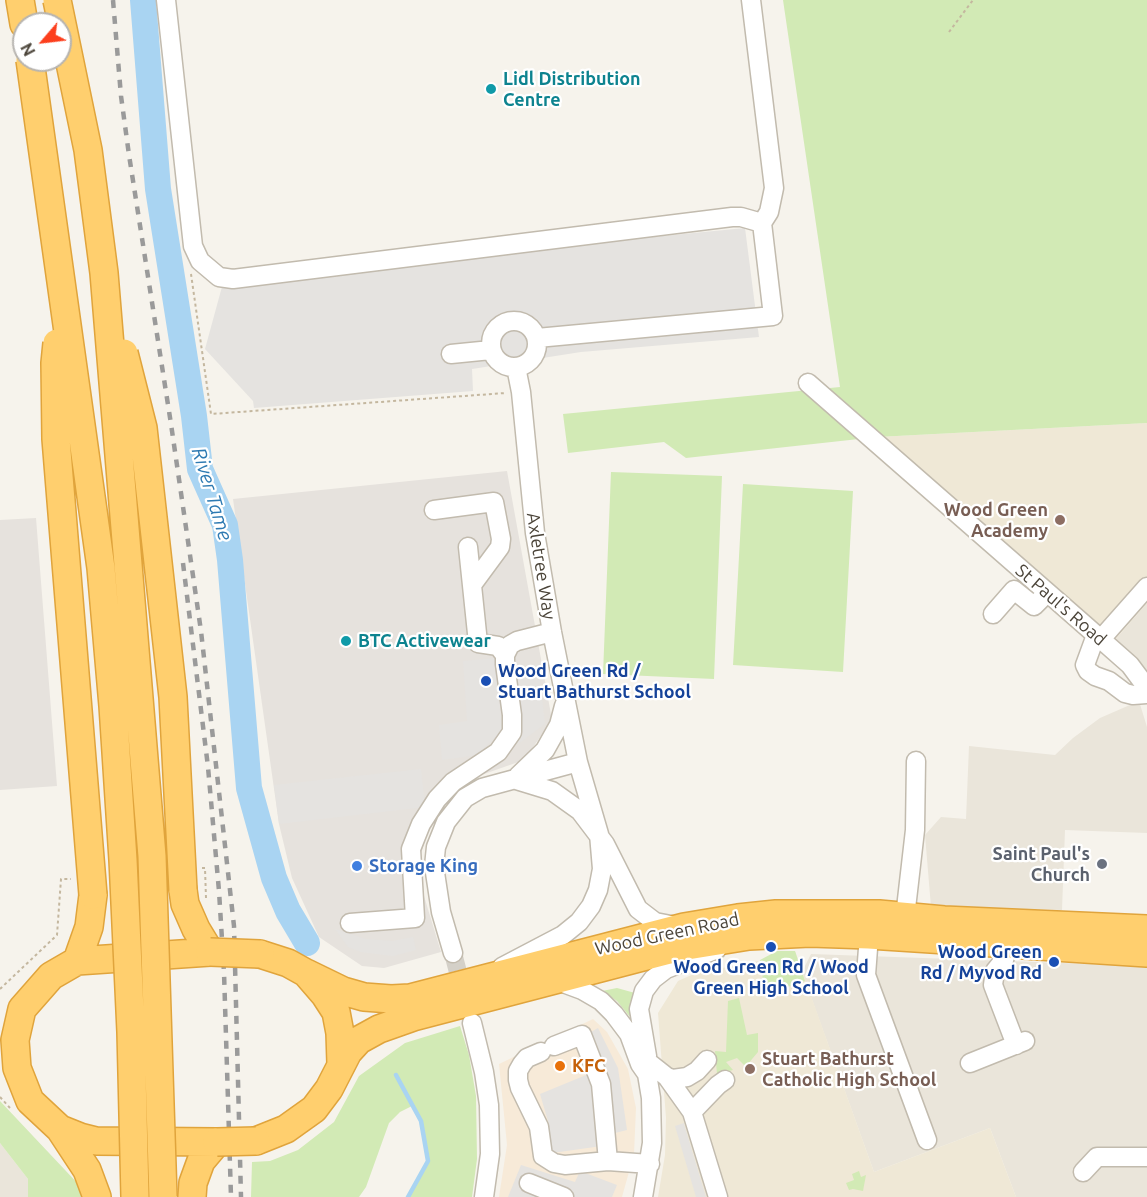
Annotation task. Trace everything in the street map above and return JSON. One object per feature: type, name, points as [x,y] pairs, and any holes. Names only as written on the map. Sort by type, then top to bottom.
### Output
[{"type":"highway","points":[[57,0],[88,150],[104,273],[152,856],[163,1197]]},
{"type":"highway","points":[[32,72],[101,568],[112,694],[131,1032],[135,1197]]},
{"type":"highway","points":[[104,273],[143,428],[173,697],[185,904],[210,952]]},
{"type":"highway","points":[[30,1101],[17,1068],[11,1015],[51,976],[77,961],[89,927],[93,895],[57,440],[55,363],[62,295]]},
{"type":"highway","name":"Wood Green Road","points":[[77,961],[210,952],[260,954],[288,963],[343,991],[364,997],[391,999],[410,998],[587,950],[684,927],[738,918],[807,913],[879,914],[1147,929]]},
{"type":"highway","name":"Wood Green Road","points":[[217,1142],[256,1141],[286,1129],[314,1109],[329,1089],[348,1052],[359,1040],[395,1022],[681,947],[749,936],[810,933],[1147,953]]},
{"type":"highway","points":[[306,973],[336,1012],[340,1033],[341,1064]]},
{"type":"highway","points":[[0,1077],[60,1129],[87,1170],[97,1197]]},
{"type":"highway","points":[[60,1129],[96,1141],[217,1142]]},
{"type":"highway","points":[[193,1190],[201,1161],[217,1142]]},
{"type":"street","points":[[166,0],[193,246],[200,261],[219,277],[232,279],[732,217],[762,223]]},
{"type":"street","points":[[537,338],[773,316],[762,223],[769,212],[774,188],[751,0]]},
{"type":"street","points":[[508,321],[523,322],[529,326],[537,338],[537,346],[530,361],[516,367],[500,363],[491,350],[492,335],[495,329],[508,321]]},
{"type":"street","points":[[451,354],[491,350]]},
{"type":"street","name":"Axletree Way","points":[[483,979],[563,935],[579,922],[591,906],[601,878],[599,834],[578,762],[565,703],[535,533],[516,367]]},
{"type":"street","name":"St Paul's Road","points":[[808,383],[1130,665],[1147,688]]},
{"type":"street","points":[[434,510],[494,502],[501,539],[500,548],[472,585]]},
{"type":"street","points":[[468,547],[478,643],[498,646],[505,655]]},
{"type":"street","points":[[1147,587],[1098,637],[1085,665],[1088,671],[1095,676],[1108,681],[1125,693],[1147,694]]},
{"type":"street","points":[[993,614],[1014,590],[1034,606],[1047,593]]},
{"type":"street","points":[[350,923],[415,918],[411,849],[421,824],[437,799],[453,782],[498,752],[512,732],[505,655],[510,645],[552,632]]},
{"type":"street","points":[[514,779],[525,772],[546,750],[559,725],[565,703]]},
{"type":"street","points":[[905,917],[915,830],[916,761]]},
{"type":"street","points":[[453,953],[434,866],[440,833],[453,811],[465,798],[482,788],[578,762]]},
{"type":"street","name":"Axletree Way","points":[[514,779],[552,791],[580,811],[599,834],[638,909],[655,922],[684,927]]},
{"type":"street","points":[[869,935],[866,975],[928,1128]]},
{"type":"street","points":[[643,1197],[650,1164],[653,1124],[648,1068],[639,1009],[648,986],[666,969],[749,936]]},
{"type":"street","points":[[970,1063],[1020,1043],[993,985],[995,971],[1004,960],[1008,945]]},
{"type":"street","points":[[554,980],[582,990],[601,1001],[629,1034],[640,1064],[673,1079],[687,1077],[697,1071],[707,1060]]},
{"type":"street","points":[[472,1023],[489,1104],[490,1154],[484,1197]]},
{"type":"street","points":[[608,1161],[601,1084],[582,1035],[527,1058],[518,1071],[520,1088],[539,1127],[543,1156],[554,1163],[565,1165],[608,1161],[650,1164]]},
{"type":"street","points":[[667,1077],[692,1112],[718,1197]]},
{"type":"street","points":[[680,1095],[687,1077]]},
{"type":"street","points":[[692,1112],[725,1080]]},
{"type":"street","points":[[651,1098],[680,1095]]},
{"type":"street","points":[[1083,1172],[1097,1157],[1147,1157]]},
{"type":"street","points":[[529,1183],[564,1197]]},
{"type":"path","points":[[949,32],[973,0]]},
{"type":"path","points":[[0,989],[57,935],[61,879]]},
{"type":"shaded area","points":[[745,228],[759,337],[581,352],[472,369],[473,391],[254,408],[253,401],[205,349],[223,283]]},
{"type":"shaded area","name":"Wood Green Academy","points":[[1147,423],[1147,603],[1114,641],[877,437]]},
{"type":"shaded area","points":[[507,471],[552,720],[524,760],[467,780],[434,812],[420,857],[424,896],[441,952],[384,968],[362,966],[319,937],[292,878],[279,824],[233,499]]},
{"type":"shaded area","points":[[36,518],[57,786],[0,790],[0,520]]},
{"type":"shaded area","points":[[1147,603],[1147,675],[1114,641]]},
{"type":"shaded area","points":[[495,658],[502,730],[478,755],[442,760],[439,725],[467,721],[463,661]]},
{"type":"shaded area","points":[[538,664],[545,724],[518,744],[520,724],[514,668]]},
{"type":"shaded area","points":[[1139,701],[1147,727],[1147,833],[1065,830],[1062,910],[931,907],[925,835],[941,817],[966,819],[969,746],[1055,755],[1100,718]]},
{"type":"shaded area","points":[[421,769],[425,807],[279,824],[274,785]]},
{"type":"shaded area","points":[[335,929],[365,939],[392,941],[413,937],[416,950],[393,956],[361,952],[348,947]]},
{"type":"shaded area","name":"Stuart Bathurst Catholic High School","points":[[777,951],[795,951],[874,1172],[990,1128],[1016,1197],[658,1197],[665,1155],[666,1118],[658,1013],[678,981],[696,973],[764,960]]},
{"type":"shaded area","points":[[811,954],[1147,966],[1147,1197],[1016,1197],[990,1128],[874,1172],[802,972]]},
{"type":"shaded area","points":[[593,1019],[607,1032],[628,1069],[636,1108],[634,1154],[622,1197],[499,1197],[507,1145],[499,1064]]},
{"type":"shaded area","points":[[598,1028],[618,1068],[627,1130],[615,1133],[616,1144],[552,1153],[548,1121],[540,1094],[591,1073],[577,1040]]},
{"type":"shaded area","points":[[684,1123],[706,1197],[696,1197],[675,1126]]},
{"type":"shaded area","points":[[0,1143],[28,1179],[28,1197],[0,1197]]},
{"type":"shaded area","points":[[521,1165],[575,1182],[580,1171],[617,1185],[612,1197],[508,1197]]},
{"type":"green space","points":[[783,0],[1147,0],[1147,423],[877,437],[686,458],[664,442],[568,453],[563,414],[840,387]]},
{"type":"green space","points":[[611,472],[722,476],[714,679],[603,674]]},
{"type":"green space","points":[[743,484],[853,491],[843,672],[733,665]]},
{"type":"green space","points":[[777,951],[795,951],[805,981],[770,993],[765,992],[760,960]]},
{"type":"green space","points":[[617,988],[635,993],[630,1017],[617,1001],[602,991]]},
{"type":"green space","points":[[739,998],[747,1035],[758,1033],[758,1052],[745,1066],[737,1058],[726,1062],[733,1070],[717,1074],[715,1051],[726,1052],[728,1001]]},
{"type":"green space","points":[[460,1026],[469,1055],[476,1096],[477,1159],[472,1197],[408,1197],[428,1161],[421,1121],[412,1106],[400,1112],[389,1123],[366,1187],[359,1197],[251,1197],[252,1162],[270,1161],[298,1150],[334,1122],[359,1076],[405,1043]]},
{"type":"green space","points":[[0,1101],[82,1188],[84,1197],[28,1197],[28,1179],[0,1143]]},
{"type":"green space","points":[[859,1171],[861,1177],[866,1175],[863,1191],[849,1190],[846,1183],[854,1180],[852,1174]]},
{"type":"waterway","name":"River Tame","points":[[143,0],[158,189],[194,416],[200,469],[225,525],[230,560],[249,788],[274,878],[288,911],[307,943]]},
{"type":"waterway","points":[[396,1075],[421,1121],[428,1161],[408,1197]]},
{"type":"tunnel","points":[[453,953],[464,995]]},
{"type":"railway","points":[[113,0],[121,96],[129,155],[201,631],[234,926],[241,1197]]},
{"type":"railway","points":[[183,563],[208,767],[219,891],[224,972],[231,1197]]},
{"type":"place","name":"Lidl Distribution Centre","points":[[491,89]]},
{"type":"place","name":"Wood Green Academy","points":[[1060,520]]},
{"type":"place","name":"BTC Activewear","points":[[346,641]]},
{"type":"place","name":"Wood Green Rd / Stuart Bathurst School","points":[[486,681]]},
{"type":"place","name":"Saint Paul's Church","points":[[1102,864]]},
{"type":"place","name":"Storage King","points":[[357,866]]},
{"type":"place","name":"Wood Green Rd / Wood Green High School","points":[[771,947]]},
{"type":"place","name":"Wood Green Rd / Myvod Rd","points":[[1054,962]]},
{"type":"place","name":"KFC","points":[[560,1066]]},
{"type":"place","name":"Stuart Bathurst Catholic High School","points":[[750,1069]]}]
